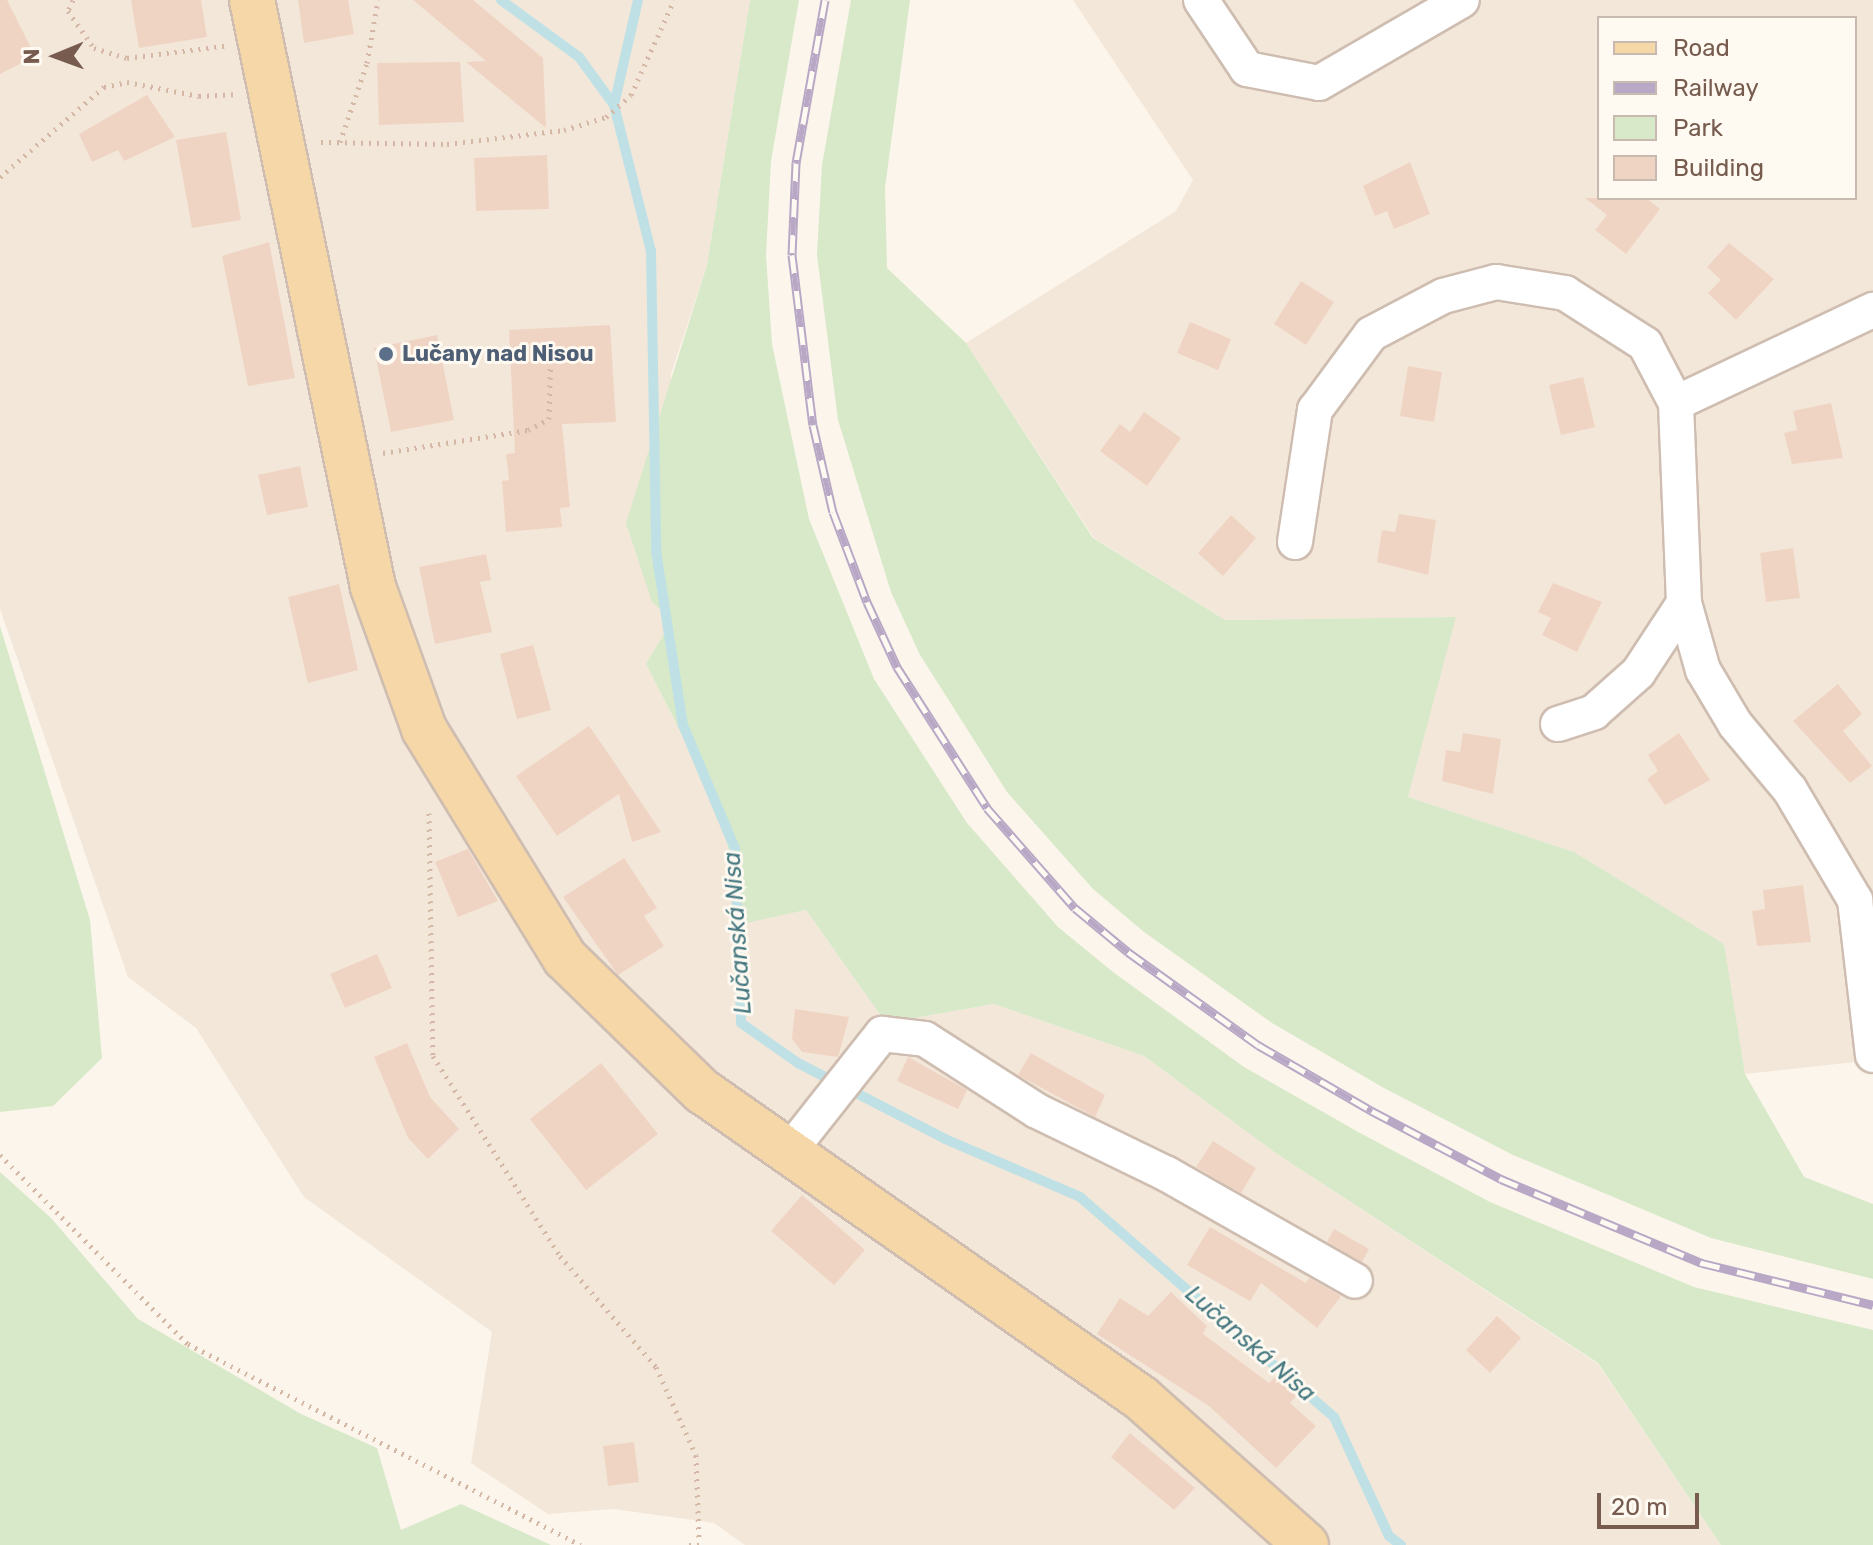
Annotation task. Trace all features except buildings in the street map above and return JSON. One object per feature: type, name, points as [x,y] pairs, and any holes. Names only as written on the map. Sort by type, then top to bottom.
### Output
[{"type":"main road","points":[[256,21],[373,587],[424,729],[565,958],[702,1091],[1141,1398],[1306,1545]]},
{"type":"street","points":[[1201,0],[1247,69],[1319,83],[1462,0]]},
{"type":"street","points":[[1295,542],[1315,410],[1371,334],[1443,296],[1496,282],[1565,293],[1645,344],[1676,403],[1684,603],[1703,670],[1735,724],[1790,790],[1855,900],[1873,1055]]},
{"type":"street","points":[[1676,403],[1873,310]]},
{"type":"street","points":[[1558,724],[1594,712],[1638,673],[1684,603]]},
{"type":"street","points":[[788,1153],[882,1034],[925,1039],[1037,1111],[1167,1174],[1355,1281]]},
{"type":"path","points":[[73,0],[68,11],[94,48],[127,58],[256,21]]},
{"type":"path","points":[[340,142],[367,63],[378,0]]},
{"type":"path","points":[[280,140],[447,144],[564,130],[606,117],[631,95],[674,0]]},
{"type":"path","points":[[0,177],[104,87],[127,82],[199,96],[270,92]]},
{"type":"path","points":[[348,459],[528,430],[549,419],[551,347]]},
{"type":"path","points":[[429,806],[433,1056],[560,1256],[656,1367],[696,1455],[702,1544],[689,1545]]},
{"type":"path","points":[[0,1155],[188,1344],[580,1545]]},
{"type":"shaded area","points":[[0,0],[750,0],[707,265],[671,374],[672,620],[646,664],[718,805],[746,922],[806,910],[886,1023],[994,1004],[1144,1056],[1277,1154],[1598,1364],[1721,1545],[745,1545],[714,1523],[614,1509],[548,1514],[471,1463],[492,1332],[304,1197],[196,1028],[128,977],[0,609]]},
{"type":"shaded area","points":[[1073,0],[1873,0],[1873,1060],[1745,1074],[1723,944],[1574,852],[1408,797],[1455,617],[1225,620],[1094,538],[966,343],[1176,211],[1193,180]]},
{"type":"green space","points":[[750,0],[799,0],[771,161],[766,255],[772,344],[809,519],[874,679],[967,823],[1058,927],[1113,972],[1244,1067],[1360,1133],[1490,1202],[1694,1287],[1873,1330],[1873,1545],[1721,1545],[1598,1363],[1277,1154],[1144,1056],[994,1004],[886,1023],[806,910],[746,923],[718,805],[646,664],[672,620],[652,602],[626,523],[707,265]]},
{"type":"green space","points":[[851,0],[910,0],[885,188],[887,268],[966,343],[1093,538],[1225,620],[1456,617],[1408,797],[1574,852],[1724,944],[1745,1074],[1804,1177],[1873,1204],[1873,1279],[1711,1238],[1513,1155],[1384,1088],[1272,1023],[1144,932],[1093,889],[1007,792],[920,655],[891,592],[838,420],[817,255],[822,165]]},
{"type":"green space","points":[[0,626],[90,920],[102,1058],[53,1106],[0,1112]]},
{"type":"green space","points":[[0,1172],[51,1218],[138,1319],[301,1414],[377,1448],[401,1530],[461,1504],[551,1545],[0,1545]]},
{"type":"waterway","points":[[501,0],[579,57],[614,105]]},
{"type":"waterway","name":"Lučanská Nisa","points":[[638,0],[614,105],[651,251],[656,551],[683,725],[735,849],[741,1023],[798,1063],[945,1139],[1080,1197],[1334,1417],[1389,1536],[1401,1545]]},
{"type":"railway","points":[[825,0],[796,163],[792,255],[813,425],[833,512],[867,602],[897,667],[987,808],[1075,908],[1128,952],[1258,1045],[1372,1111],[1501,1179],[1702,1263],[1873,1305]]},
{"type":"place","name":"Lučany nad Nisou","points":[[386,354]]}]
